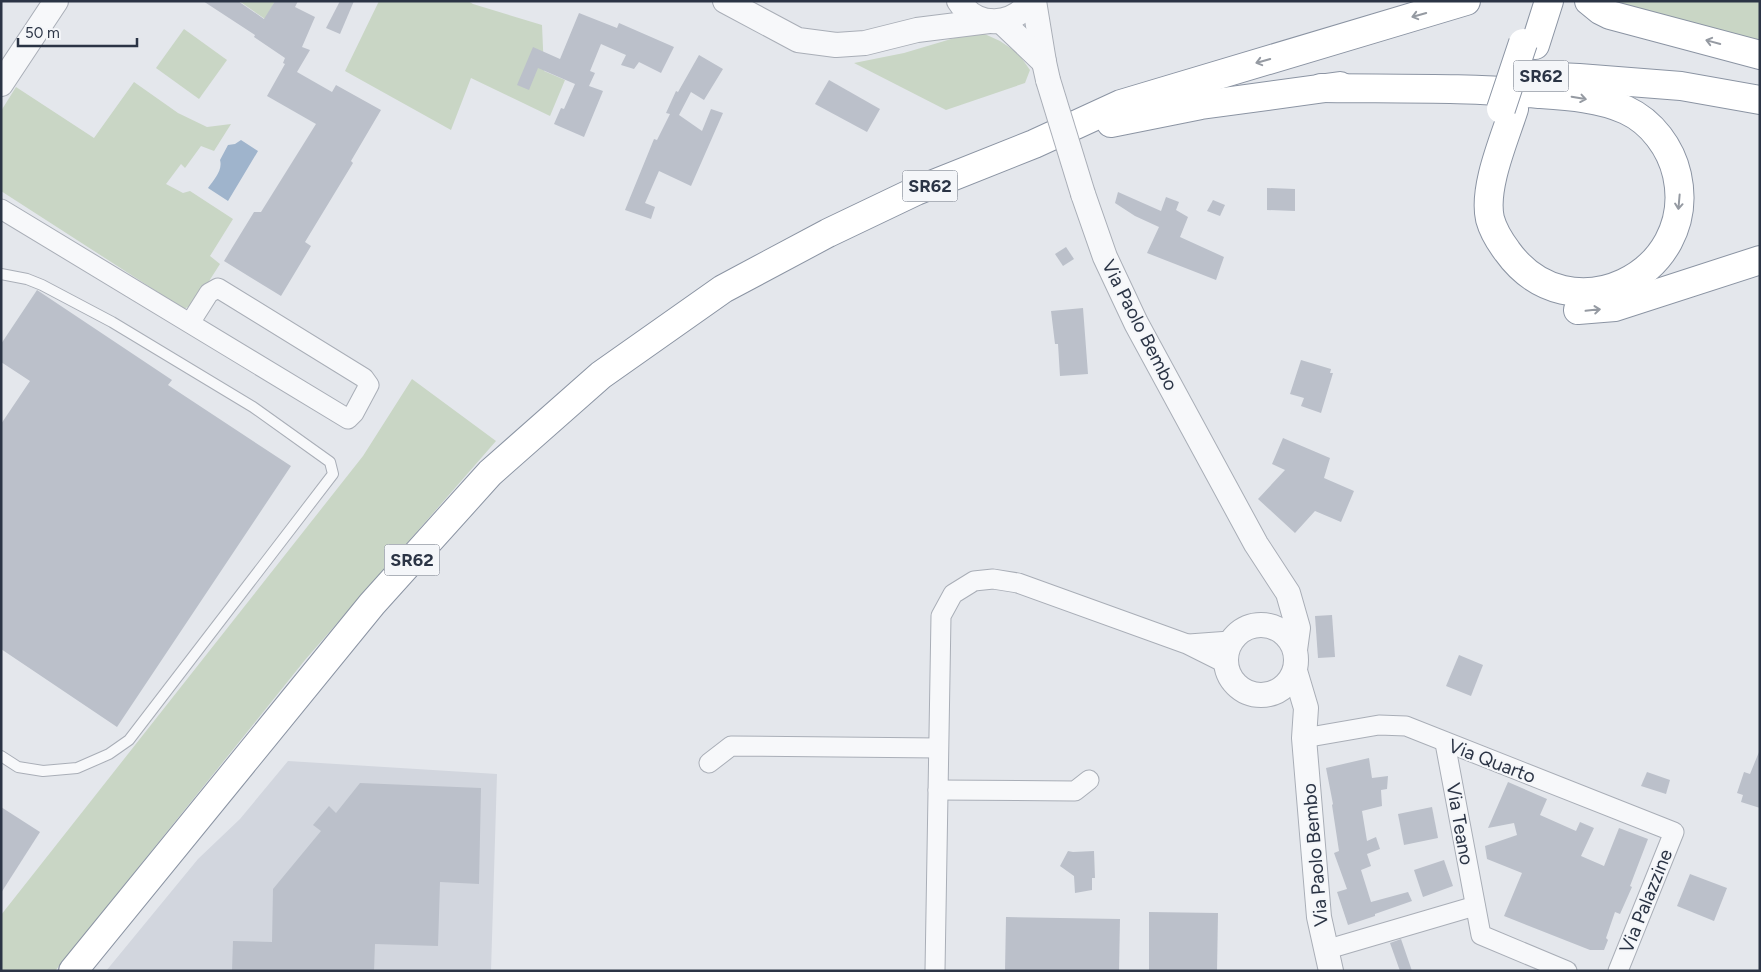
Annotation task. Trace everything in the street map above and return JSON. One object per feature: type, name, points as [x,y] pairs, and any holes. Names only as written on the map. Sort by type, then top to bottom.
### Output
[{"type":"highway","points":[[1034,144],[1121,104],[1466,1]]},
{"type":"highway","points":[[1529,44],[1537,1]]},
{"type":"highway","points":[[1549,1],[1529,44],[1507,109],[1480,169],[1475,192],[1476,218],[1487,251],[1504,275],[1528,296],[1552,306],[1584,311],[1615,307],[1760,260]]},
{"type":"highway","points":[[1589,1],[1610,15],[1760,55]]},
{"type":"highway","name":"SR62","points":[[73,971],[372,604],[490,473],[601,375],[732,284],[828,234],[916,191],[1034,144],[1108,124],[1192,107],[1321,88],[1412,78],[1498,74],[1681,86],[1760,100]]},
{"type":"highway","points":[[1321,88],[1491,90],[1571,96],[1608,103],[1628,111],[1648,125],[1665,143],[1675,166],[1680,188],[1679,208],[1673,232],[1661,253],[1647,268],[1630,280],[1616,286],[1584,293],[1558,290],[1536,280],[1516,263],[1502,244],[1490,219],[1493,172],[1507,109]]},
{"type":"street","points":[[1,84],[56,1]]},
{"type":"street","points":[[725,1],[798,40],[836,45],[865,43],[917,30],[995,21]]},
{"type":"street","points":[[917,30],[949,1]]},
{"type":"street","name":"Via Paolo Bembo","points":[[959,1],[969,12],[978,18],[995,21],[1014,17],[1032,1]]},
{"type":"street","name":"Via Paolo Bembo","points":[[1032,1],[1046,71],[1082,194],[1105,257],[1136,323],[1256,544],[1288,593],[1298,628],[1295,660]]},
{"type":"street","name":"Via Paolo Bembo","points":[[995,21],[1046,71]]},
{"type":"street","points":[[1,209],[348,419],[354,413],[369,385],[364,378],[218,288],[210,293],[190,323]]},
{"type":"street","name":"Via Paolo Bembo","points":[[1260,624],[1272,613],[1277,597],[1274,573]]},
{"type":"street","points":[[935,971],[941,616],[953,594],[974,581],[993,579],[1018,583],[1188,644],[1228,652]]},
{"type":"street","points":[[1260,624],[1248,626],[1238,632],[1228,652],[1228,674],[1234,684],[1254,695],[1266,695],[1277,692],[1285,686],[1295,660]]},
{"type":"street","name":"Via Paolo Bembo","points":[[1260,624],[1278,629],[1286,634],[1295,660],[1306,708],[1304,738],[1319,917],[1328,960]]},
{"type":"street","name":"Via Paolo Bembo","points":[[1277,692],[1293,710],[1304,738]]},
{"type":"street","name":"Via Quarto","points":[[1304,738],[1379,725],[1406,726],[1674,832]]},
{"type":"street","name":"Via Teano","points":[[1446,743],[1481,935],[1568,971]]},
{"type":"street","points":[[708,763],[730,746],[938,748]]},
{"type":"street","points":[[938,790],[1075,791],[1088,780]]},
{"type":"street","name":"Via Palazzine","points":[[1618,971],[1674,832]]},
{"type":"street","points":[[1328,960],[1475,906]]},
{"type":"lane","points":[[1,274],[42,285],[112,322],[154,347],[253,407],[330,462],[333,474],[129,740],[108,754],[77,768],[43,772],[18,767],[1,756]]},
{"type":"shaded area","points":[[288,761],[497,774],[491,971],[106,971],[198,859],[240,819]]},
{"type":"green space","points":[[239,1],[275,1],[265,19]]},
{"type":"green space","points":[[379,1],[468,1],[542,25],[544,71],[565,80],[550,116],[471,78],[451,130],[345,71]]},
{"type":"green space","points":[[1597,1],[1760,1],[1760,50]]},
{"type":"green space","points":[[184,29],[227,60],[199,99],[156,68]]},
{"type":"green space","points":[[978,31],[1000,41],[1018,53],[1030,70],[1025,83],[946,110],[854,63],[904,53]]},
{"type":"green space","points":[[134,82],[178,113],[207,127],[231,124],[214,151],[201,146],[185,168],[181,164],[166,184],[183,193],[190,191],[233,219],[210,256],[220,264],[195,303],[184,309],[1,191],[1,111],[16,87],[94,138]]},
{"type":"green space","points":[[412,379],[496,441],[305,660],[55,971],[1,971],[1,915],[363,456]]},
{"type":"water","points":[[241,140],[258,151],[228,201],[208,188],[219,171],[220,160],[228,145],[235,144]]},
{"type":"building","points":[[203,1],[238,1],[264,19],[275,1],[298,1],[295,7],[315,17],[302,47],[310,50],[297,72],[332,92],[336,85],[381,110],[351,161],[353,163],[305,242],[311,246],[281,296],[224,261],[254,212],[261,212],[316,124],[267,96],[285,64],[283,63],[285,58],[254,37],[255,35]]},
{"type":"building","points":[[340,1],[354,1],[340,34],[326,28]]},
{"type":"building","points":[[579,13],[617,28],[619,23],[674,47],[661,73],[639,62],[634,69],[621,65],[626,55],[601,44],[590,71],[595,73],[589,86],[603,91],[584,137],[554,124],[561,108],[564,109],[575,84],[538,68],[529,90],[517,85],[533,47],[560,59]]},
{"type":"building","points":[[699,55],[723,69],[704,100],[691,92],[679,115],[702,131],[711,109],[723,113],[691,186],[659,171],[645,203],[655,207],[651,219],[625,210],[654,139],[657,140],[670,114],[666,113],[676,91],[678,92]]},
{"type":"building","points":[[829,80],[880,109],[867,132],[815,104]]},
{"type":"building","points":[[1267,188],[1295,189],[1295,211],[1267,210]]},
{"type":"building","points":[[1118,192],[1161,211],[1166,197],[1179,202],[1176,210],[1188,217],[1180,237],[1224,257],[1216,280],[1147,253],[1159,227],[1135,216],[1115,203]]},
{"type":"building","points":[[1213,200],[1225,205],[1220,216],[1207,211]]},
{"type":"building","points":[[1066,247],[1074,259],[1063,266],[1055,254]]},
{"type":"building","points":[[37,290],[172,380],[168,385],[291,466],[117,727],[1,649],[1,424],[30,381],[1,362],[1,344]]},
{"type":"building","points":[[1083,308],[1088,374],[1060,376],[1058,344],[1055,344],[1051,311]]},
{"type":"building","points":[[1301,360],[1331,369],[1330,373],[1333,373],[1321,413],[1301,406],[1304,398],[1290,394]]},
{"type":"building","points":[[1283,438],[1330,458],[1324,478],[1354,491],[1341,522],[1315,511],[1295,533],[1258,499],[1285,470],[1272,464]]},
{"type":"building","points":[[1332,615],[1335,657],[1318,658],[1315,616]]},
{"type":"building","points":[[1459,655],[1483,665],[1471,696],[1446,686]]},
{"type":"building","points":[[1759,752],[1760,808],[1741,802],[1743,795],[1737,793],[1744,772],[1750,774]]},
{"type":"building","points":[[1369,758],[1372,778],[1388,776],[1387,789],[1381,790],[1382,806],[1362,811],[1367,841],[1376,837],[1380,849],[1367,854],[1371,866],[1361,870],[1371,902],[1408,892],[1412,901],[1348,925],[1337,892],[1347,889],[1334,853],[1339,851],[1326,768]]},
{"type":"building","points":[[1647,772],[1670,780],[1666,794],[1641,786]]},
{"type":"building","points":[[1508,782],[1547,799],[1540,815],[1576,831],[1580,822],[1594,828],[1581,856],[1604,866],[1619,828],[1648,839],[1630,886],[1632,887],[1620,914],[1615,912],[1604,950],[1590,950],[1504,916],[1522,873],[1487,859],[1485,846],[1517,835],[1514,823],[1488,828]]},
{"type":"building","points":[[360,783],[481,788],[479,884],[440,882],[438,946],[375,944],[374,971],[232,971],[233,941],[272,942],[273,889],[321,831],[313,825],[329,806],[336,813]]},
{"type":"building","points":[[1,807],[40,832],[1,893]]},
{"type":"building","points":[[1432,807],[1438,838],[1404,845],[1398,814]]},
{"type":"building","points":[[1068,851],[1094,851],[1095,878],[1092,878],[1092,890],[1075,893],[1074,876],[1060,866]]},
{"type":"building","points":[[1444,860],[1453,886],[1423,897],[1414,870]]},
{"type":"building","points":[[1690,874],[1727,888],[1714,921],[1677,906]]},
{"type":"building","points":[[1149,912],[1218,913],[1217,971],[1149,971]]},
{"type":"building","points":[[1006,917],[1120,919],[1119,971],[1005,971]]},
{"type":"building","points":[[1401,939],[1412,971],[1400,971],[1390,943]]}]
